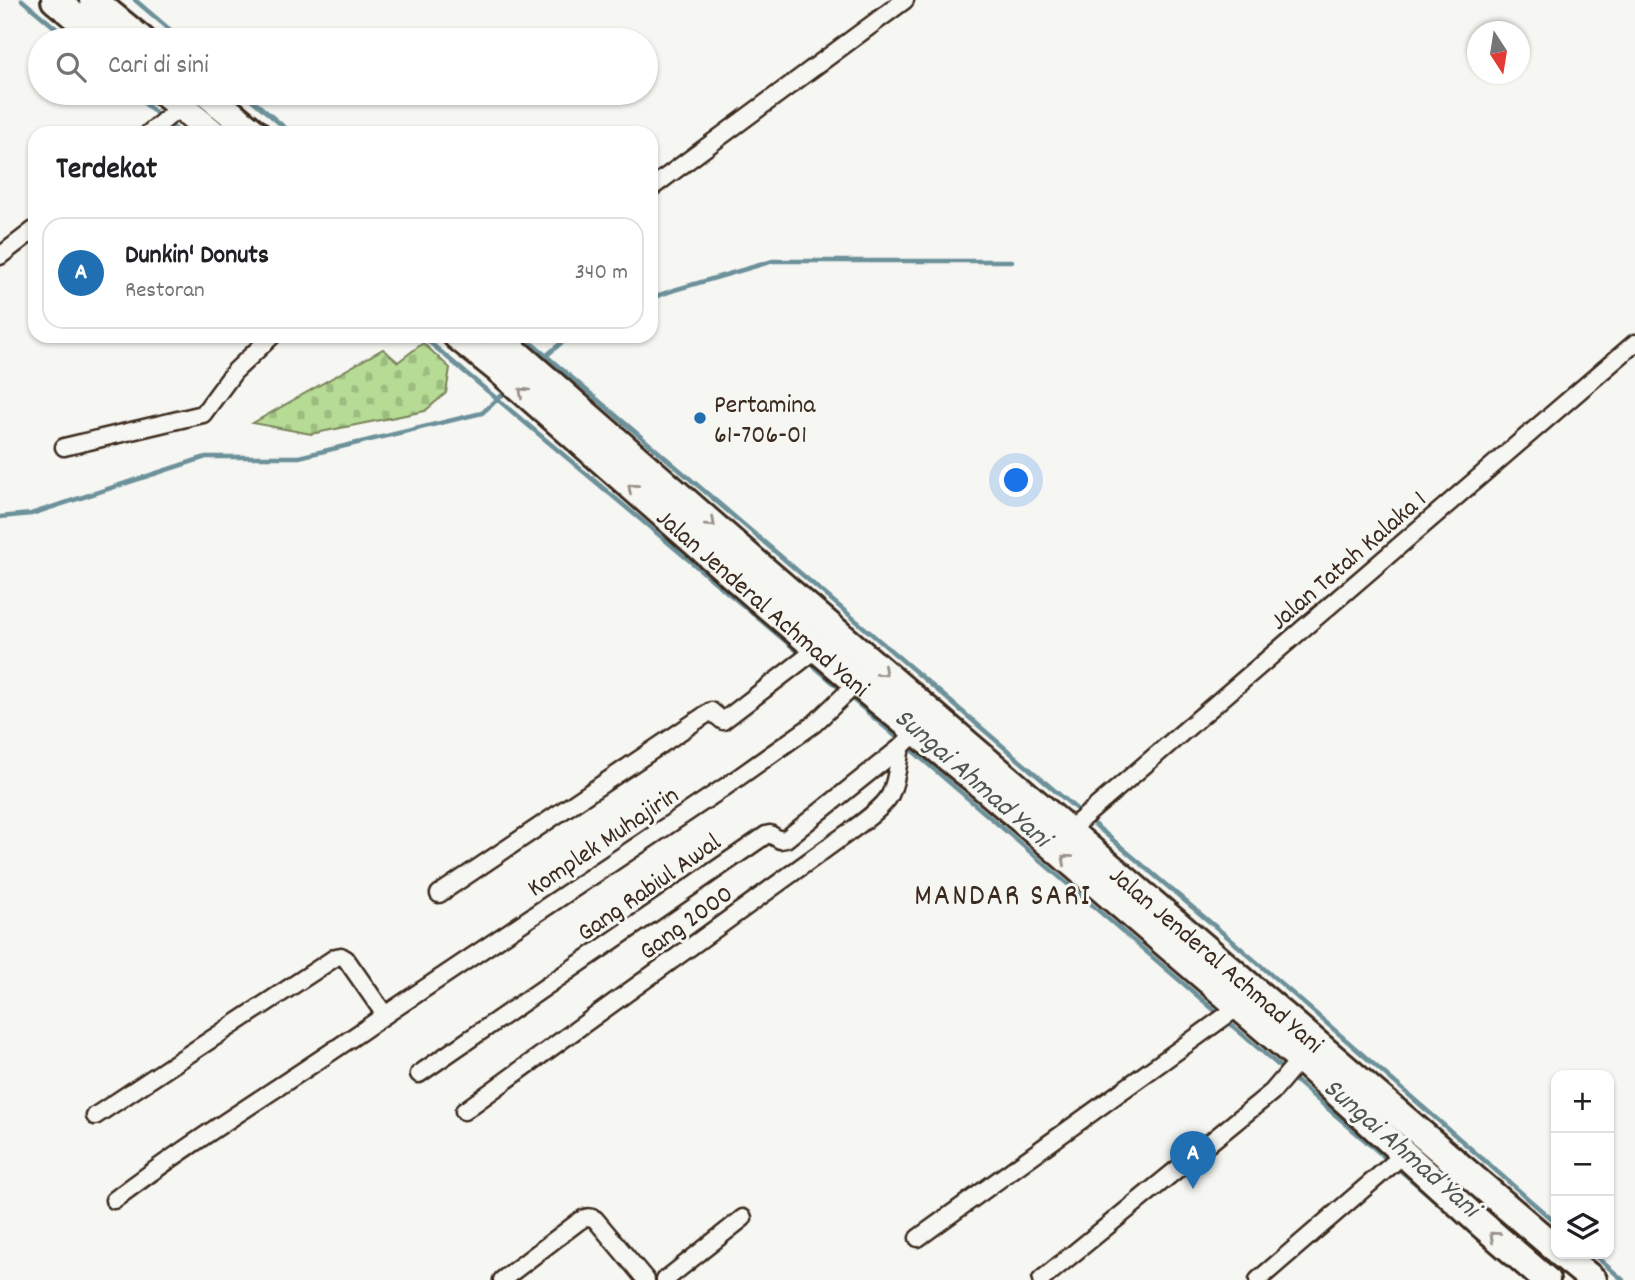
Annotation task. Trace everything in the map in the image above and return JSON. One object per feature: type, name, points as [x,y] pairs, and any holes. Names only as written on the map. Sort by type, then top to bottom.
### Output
[{"type":"highway","points":[[55,0],[89,28]]},
{"type":"highway","points":[[101,2],[123,28]]},
{"type":"highway","points":[[221,105],[246,126]]},
{"type":"highway","points":[[164,114],[195,126]]},
{"type":"highway","name":"Jalan Jenderal Achmad Yani","points":[[470,343],[568,397],[981,770],[1234,1010],[1300,1059],[1478,1222],[1546,1280]]},
{"type":"highway","name":"Jalan Jenderal Achmad Yani","points":[[500,343],[508,363],[549,415],[849,691],[909,739],[981,770],[1080,821],[1325,1052],[1551,1245]]},
{"type":"highway","points":[[1383,1135],[1401,1115]]},
{"type":"highway","points":[[1567,1259],[1593,1280]]},
{"type":"street","points":[[658,183],[905,0]]},
{"type":"street","points":[[0,256],[28,234]]},
{"type":"street","points":[[64,447],[202,414],[234,372],[265,343]]},
{"type":"street","name":"Jalan Tatah Kalaka 1","points":[[1080,821],[1635,343]]},
{"type":"street","points":[[439,894],[711,711],[723,721],[810,655]]},
{"type":"street","name":"Komplek Muhajirin","points":[[114,1200],[156,1168],[331,1054],[725,787],[814,724],[849,691]]},
{"type":"street","name":"Gang Rabiul Awal","points":[[419,1074],[766,835],[770,834],[780,840],[786,839],[909,739]]},
{"type":"street","name":"Gang 2000","points":[[464,1111],[879,809],[892,791],[909,739]]},
{"type":"street","points":[[95,1116],[336,957],[346,959],[385,1015]]},
{"type":"street","points":[[919,1238],[1234,1010]]},
{"type":"street","points":[[1041,1280],[1272,1092],[1300,1059]]},
{"type":"street","points":[[1258,1280],[1404,1154]]},
{"type":"street","points":[[502,1280],[578,1222],[590,1216],[596,1219],[646,1280]]},
{"type":"street","points":[[664,1280],[743,1218]]},
{"type":"green space","points":[[423,343],[450,368],[446,393],[425,411],[311,434],[253,423],[383,349],[398,362]]},
{"type":"waterway","name":"Sungai Ahmad Yani","points":[[22,0],[56,28]]},
{"type":"waterway","name":"Sungai Ahmad Yani","points":[[135,0],[168,28]]},
{"type":"waterway","name":"Sungai Ahmad Yani","points":[[146,105],[161,117]]},
{"type":"waterway","name":"Sungai Ahmad Yani","points":[[258,105],[283,126]]},
{"type":"waterway","name":"Sungai Ahmad Yani","points":[[168,123],[172,126]]},
{"type":"waterway","points":[[658,296],[773,261],[1012,261]]},
{"type":"waterway","name":"Sungai Ahmad Yani","points":[[430,343],[802,655]]},
{"type":"waterway","name":"Sungai Ahmad Yani","points":[[531,343],[1081,813]]},
{"type":"waterway","points":[[546,356],[561,343]]},
{"type":"waterway","points":[[0,517],[31,514],[206,457],[299,457],[482,413],[508,390]]},
{"type":"waterway","name":"Sungai Ahmad Yani","points":[[808,661],[1285,1071]]},
{"type":"waterway","name":"Sungai Ahmad Yani","points":[[1088,819],[1551,1219]]},
{"type":"waterway","name":"Sungai Ahmad Yani","points":[[1291,1077],[1457,1219]]},
{"type":"waterway","name":"Sungai Ahmad Yani","points":[[1599,1259],[1623,1280]]},
{"type":"waterway","name":"Sungai Ahmad Yani","points":[[1516,1271],[1526,1280]]},
{"type":"place","name":"Pertamina 61-706-01","points":[[700,418]]},
{"type":"place","name":"Dunkin' Donuts","points":[[1193,1189]]},
{"type":"district","name":"MANDAR SARI","points":[[1003,894]]}]
